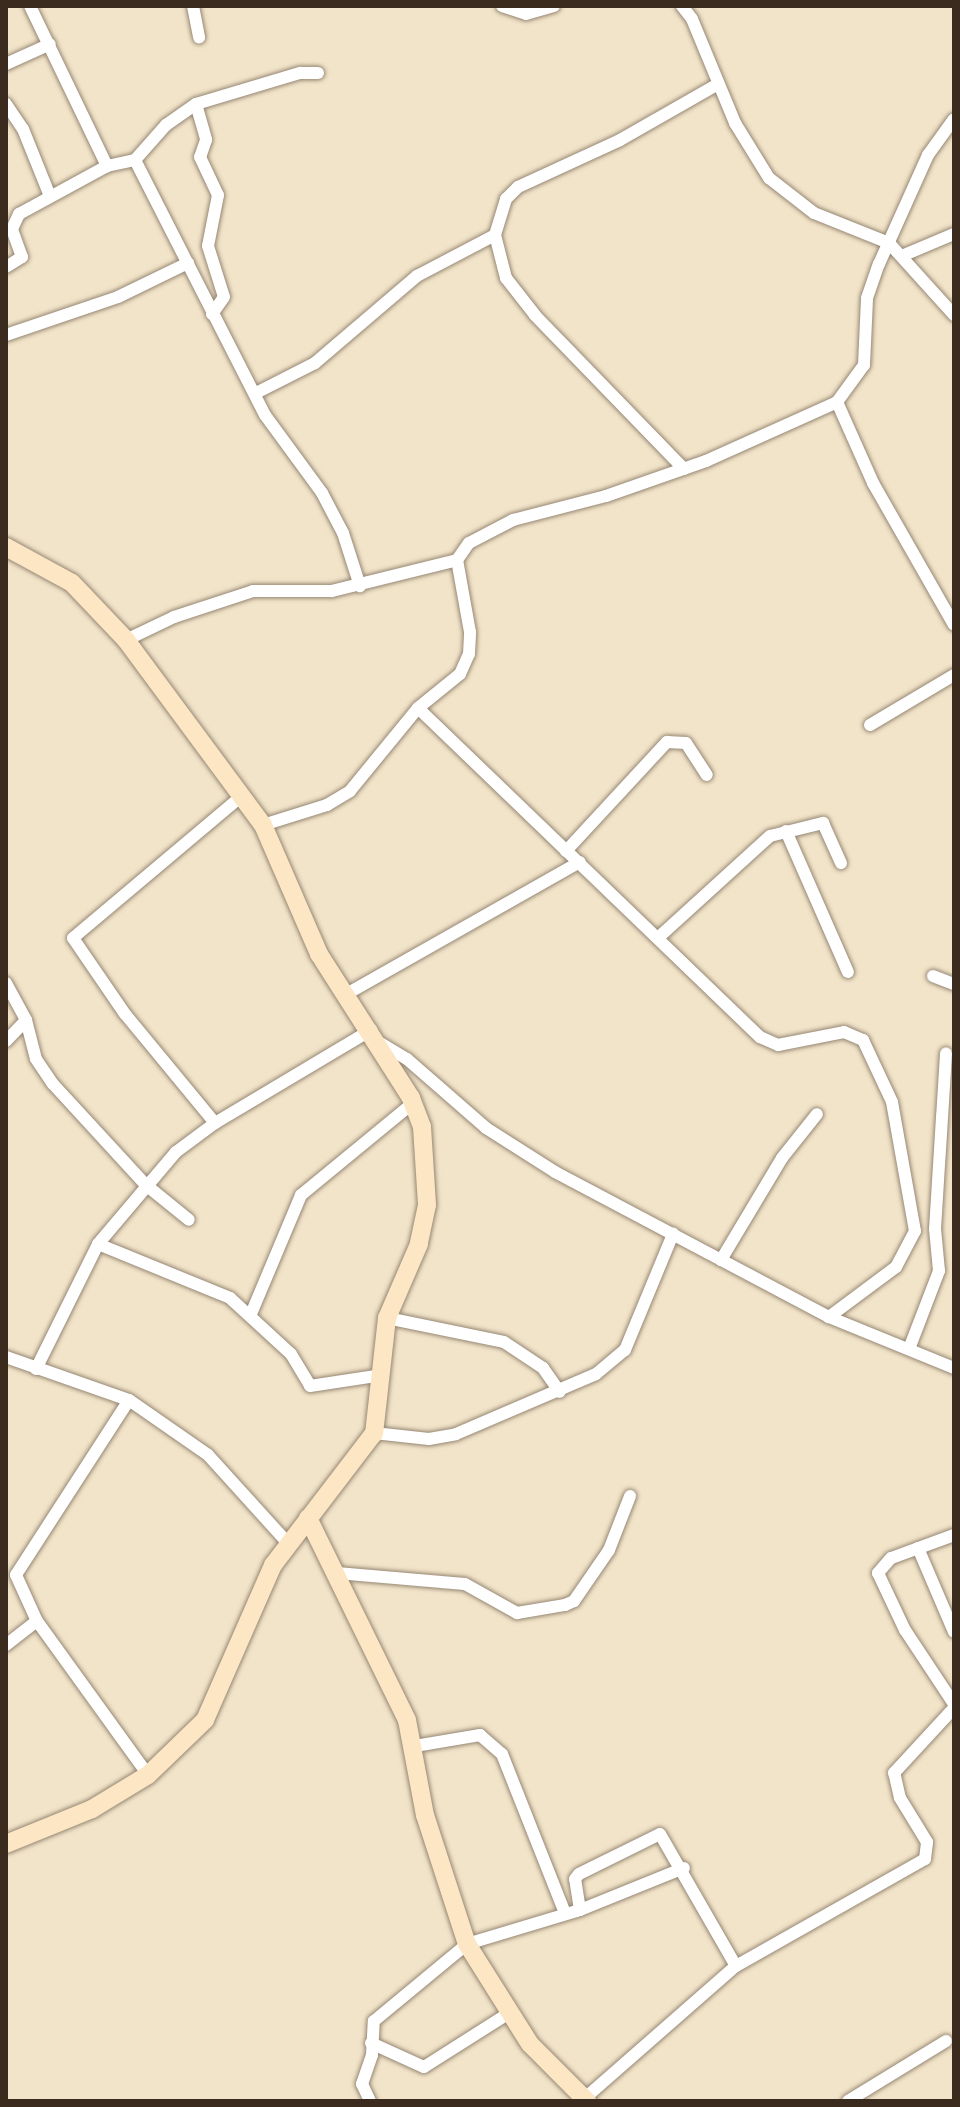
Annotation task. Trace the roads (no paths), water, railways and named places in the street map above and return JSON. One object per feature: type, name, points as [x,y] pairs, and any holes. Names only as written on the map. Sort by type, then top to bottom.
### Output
[{"type":"street","points":[[30,6],[107,166]]},
{"type":"street","points":[[193,6],[199,37]]},
{"type":"street","points":[[502,6],[526,14],[554,6]]},
{"type":"street","points":[[682,6],[751,153],[788,198],[889,243],[904,255],[954,315]]},
{"type":"street","points":[[6,64],[50,44]]},
{"type":"street","points":[[6,267],[22,257],[13,220],[107,166],[135,160],[166,125],[196,104],[300,73],[318,73]]},
{"type":"street","points":[[684,469],[535,315],[506,278],[495,235],[506,199],[518,187],[620,140],[718,84]]},
{"type":"street","points":[[6,104],[23,129],[50,196]]},
{"type":"street","points":[[196,104],[206,140],[200,157],[218,195],[208,246],[224,297],[212,314]]},
{"type":"street","points":[[126,640],[174,617],[253,591],[360,586],[457,560],[469,543],[513,520],[684,469],[837,402],[864,365],[867,298],[889,243],[928,155],[954,119]]},
{"type":"street","points":[[135,160],[265,415],[322,493],[343,533],[360,586]]},
{"type":"street","points":[[904,255],[954,234]]},
{"type":"street","points":[[256,393],[315,363],[417,276],[495,235]]},
{"type":"street","points":[[6,335],[118,297],[188,263]]},
{"type":"street","points":[[837,402],[873,483],[954,625]]},
{"type":"street","points":[[6,547],[72,583],[126,640],[243,795],[263,825],[303,921],[343,996],[375,1037],[413,1103],[427,1162],[427,1205],[419,1244],[387,1318],[374,1433],[287,1542],[205,1720],[148,1775],[92,1809],[6,1844]]},
{"type":"street","points":[[263,825],[327,805],[350,791],[418,708],[460,674],[469,654],[457,560]]},
{"type":"street","points":[[870,725],[954,675]]},
{"type":"street","points":[[418,708],[566,851],[660,936],[760,1037],[778,1045],[800,1045],[844,1032],[854,1034],[878,1067],[892,1102],[915,1231],[896,1267],[829,1317]]},
{"type":"street","points":[[566,851],[667,742],[686,743],[707,775]]},
{"type":"street","points":[[215,1123],[125,1014],[73,938],[243,795]]},
{"type":"street","points":[[660,936],[765,839],[823,823],[841,863]]},
{"type":"street","points":[[786,831],[848,972]]},
{"type":"street","points":[[343,996],[580,862]]},
{"type":"street","points":[[933,976],[954,984]]},
{"type":"street","points":[[6,983],[26,1020],[44,1072],[80,1119],[146,1185],[189,1220]]},
{"type":"street","points":[[6,1041],[26,1020]]},
{"type":"street","points":[[36,1369],[98,1244],[176,1152],[215,1123],[375,1037]]},
{"type":"street","points":[[375,1037],[407,1059],[486,1128],[673,1234],[829,1317],[954,1368]]},
{"type":"street","points":[[909,1349],[939,1271],[935,1229],[946,1053]]},
{"type":"street","points":[[251,1314],[301,1195],[413,1103]]},
{"type":"street","points":[[721,1260],[782,1158],[817,1114]]},
{"type":"street","points":[[374,1433],[442,1438],[560,1392],[596,1374],[625,1350],[673,1234]]},
{"type":"street","points":[[98,1244],[230,1298],[251,1314],[291,1354],[310,1386],[382,1375]]},
{"type":"street","points":[[387,1318],[504,1342],[535,1360],[560,1392]]},
{"type":"street","points":[[6,1357],[129,1400],[208,1455],[287,1542]]},
{"type":"street","points":[[129,1400],[16,1575],[37,1621],[148,1775]]},
{"type":"street","points":[[337,1573],[465,1584],[517,1613],[565,1605],[574,1601],[609,1550],[630,1496]]},
{"type":"street","points":[[308,1518],[396,1692],[415,1746],[425,1815],[467,1944],[530,2044],[586,2100],[736,1966],[925,1859],[927,1842],[900,1798],[894,1773],[954,1706],[905,1630],[878,1573],[880,1565],[954,1535]]},
{"type":"street","points":[[918,1548],[954,1632]]},
{"type":"street","points":[[6,1645],[37,1621]]},
{"type":"street","points":[[415,1746],[480,1735],[502,1754],[565,1913]]},
{"type":"street","points":[[580,1910],[575,1879],[579,1874],[651,1834],[665,1837],[736,1966]]},
{"type":"street","points":[[370,2101],[362,2084],[374,2021],[467,1944],[580,1910],[684,1868]]},
{"type":"street","points":[[371,2043],[424,2067],[509,2013]]},
{"type":"street","points":[[848,2101],[946,2041]]}]
